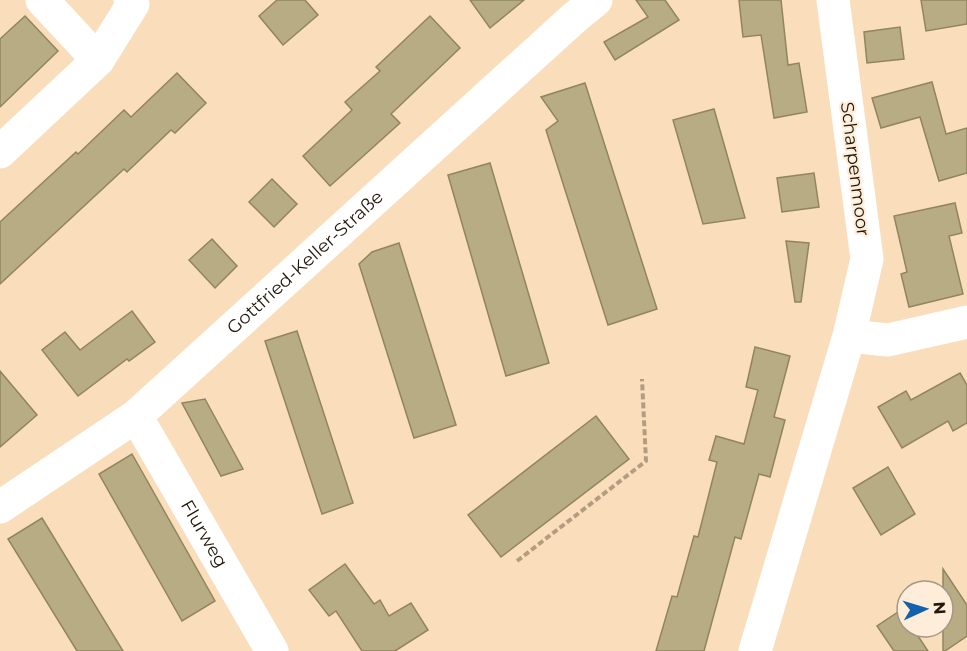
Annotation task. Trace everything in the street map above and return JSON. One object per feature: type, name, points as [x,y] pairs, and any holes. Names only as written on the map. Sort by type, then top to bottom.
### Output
[{"type":"street","points":[[42,0],[98,60]]},
{"type":"street","points":[[0,152],[98,60],[133,4],[130,0]]},
{"type":"street","name":"Scharpenmoor","points":[[755,651],[849,336],[867,260],[833,0]]},
{"type":"street","name":"Gottfried-Keller-Straße","points":[[0,507],[136,416],[579,6]]},
{"type":"street","points":[[849,336],[888,340],[967,322]]},
{"type":"street","name":"Flurweg","points":[[136,416],[272,651]]},
{"type":"path","points":[[517,561],[645,461],[642,379]]},
{"type":"building","points":[[277,0],[305,0],[318,15],[283,45],[259,16]]},
{"type":"building","points":[[470,0],[524,0],[490,28]]},
{"type":"building","points":[[636,0],[665,0],[679,20],[615,60],[604,42],[648,17]]},
{"type":"building","points":[[739,0],[781,0],[788,65],[799,63],[807,112],[774,118],[761,35],[743,37]]},
{"type":"building","points":[[921,0],[967,0],[967,24],[926,31]]},
{"type":"building","points":[[25,16],[58,51],[0,107],[0,39]]},
{"type":"building","points":[[430,16],[460,48],[391,114],[400,123],[330,186],[303,156],[352,110],[345,102],[380,71],[376,67]]},
{"type":"building","points":[[900,27],[904,59],[867,63],[864,32]]},
{"type":"building","points":[[177,73],[206,103],[175,133],[171,130],[127,172],[124,169],[0,284],[0,222],[76,152],[78,154],[124,110],[131,117]]},
{"type":"building","points":[[932,82],[946,134],[967,128],[967,173],[939,181],[920,117],[881,128],[872,98]]},
{"type":"building","points":[[585,83],[657,309],[608,325],[546,130],[558,121],[541,97]]},
{"type":"building","points":[[714,109],[745,218],[703,224],[673,120]]},
{"type":"building","points":[[490,163],[549,363],[506,376],[448,175]]},
{"type":"building","points":[[814,173],[819,207],[782,212],[777,178]]},
{"type":"building","points":[[272,179],[297,204],[274,227],[249,202]]},
{"type":"building","points":[[955,203],[962,233],[949,236],[963,294],[909,307],[901,274],[907,272],[894,216]]},
{"type":"building","points":[[212,239],[237,266],[215,288],[189,260]]},
{"type":"building","points":[[786,241],[809,243],[801,302],[795,302]]},
{"type":"building","points":[[399,243],[456,425],[414,438],[359,264],[372,252]]},
{"type":"building","points":[[132,311],[155,342],[129,361],[127,359],[78,396],[42,350],[65,332],[80,350]]},
{"type":"building","points":[[297,331],[353,503],[322,514],[265,341]]},
{"type":"building","points":[[755,347],[790,356],[774,417],[785,420],[770,477],[759,474],[741,539],[735,537],[704,651],[656,651],[672,596],[677,597],[694,536],[698,537],[717,462],[709,460],[716,436],[744,444],[758,390],[746,387]]},
{"type":"building","points":[[0,371],[37,415],[0,447]]},
{"type":"building","points":[[960,373],[967,385],[967,423],[953,431],[948,421],[902,448],[878,407],[906,391],[911,400]]},
{"type":"building","points":[[205,399],[243,469],[221,476],[182,403]]},
{"type":"building","points":[[596,416],[629,459],[501,557],[468,515]]},
{"type":"building","points":[[132,454],[215,601],[182,621],[99,474]]},
{"type":"building","points":[[888,467],[915,514],[881,535],[853,488]]},
{"type":"building","points":[[42,518],[123,651],[77,651],[8,539]]},
{"type":"building","points":[[345,564],[374,604],[380,600],[389,616],[411,603],[428,630],[395,651],[362,651],[336,611],[329,616],[309,590]]},
{"type":"building","points":[[943,569],[950,579],[943,579]]},
{"type":"building","points":[[955,587],[967,605],[967,636],[943,651],[943,639],[955,639]]},
{"type":"building","points":[[895,614],[895,639],[920,639],[928,651],[894,651],[877,626]]}]
